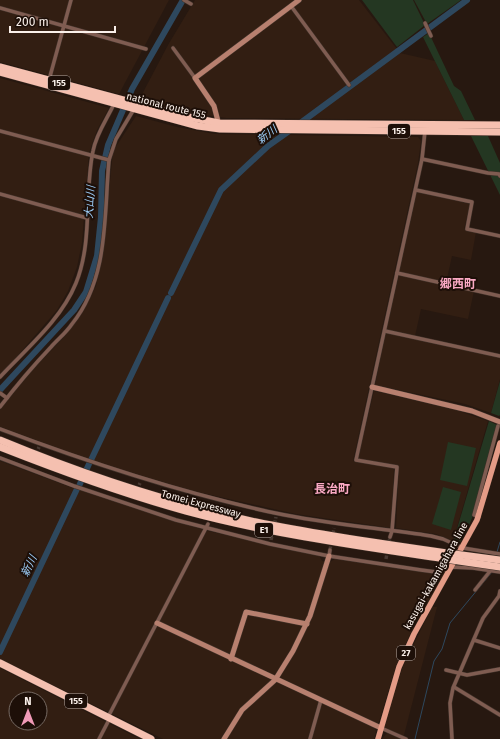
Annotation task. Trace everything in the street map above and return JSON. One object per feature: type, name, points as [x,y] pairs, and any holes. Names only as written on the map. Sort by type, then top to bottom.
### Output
[{"type":"highway","name":"national route 155","points":[[0,66],[116,101]]},
{"type":"highway","name":"national route 155","points":[[0,72],[220,126],[278,129],[312,124],[500,125]]},
{"type":"highway","name":"national route 155","points":[[220,126],[500,132]]},
{"type":"highway","name":"Tomei Expressway","points":[[0,440],[89,477],[187,504],[255,521],[500,567]]},
{"type":"highway","name":"Tomei Expressway","points":[[0,447],[79,473]]},
{"type":"highway","name":"Tomei Expressway","points":[[446,556],[500,560]]},
{"type":"highway","name":"155","points":[[0,662],[151,739]]},
{"type":"main road","name":"kasugai-kakamigahara line","points":[[378,739],[399,667],[414,634],[463,548],[478,517],[500,443]]},
{"type":"street","points":[[49,80],[71,0]]},
{"type":"street","points":[[184,0],[190,4]]},
{"type":"street","points":[[195,78],[299,0]]},
{"type":"street","points":[[291,6],[349,85]]},
{"type":"street","points":[[0,8],[146,49]]},
{"type":"street","points":[[424,22],[431,36]]},
{"type":"street","points":[[173,48],[214,106],[220,126]]},
{"type":"street","points":[[0,377],[57,316],[77,282],[82,265],[96,139],[116,101]]},
{"type":"street","points":[[0,407],[6,397],[19,382],[72,324],[90,295],[102,256],[108,160],[116,139],[135,106]]},
{"type":"street","points":[[0,131],[108,160]]},
{"type":"street","points":[[390,537],[392,531],[397,467],[356,460],[416,190],[422,159],[425,131]]},
{"type":"street","points":[[422,159],[488,174],[499,174],[500,176]]},
{"type":"street","points":[[416,190],[472,202],[467,229],[500,236]]},
{"type":"street","points":[[0,194],[87,218]]},
{"type":"street","points":[[397,273],[500,296]]},
{"type":"street","points":[[385,331],[500,356]]},
{"type":"street","points":[[372,387],[472,411],[499,424],[474,515],[478,517]]},
{"type":"street","points":[[0,393],[6,397]]},
{"type":"street","points":[[0,429],[39,446],[141,481],[276,515],[443,539],[463,548],[500,554]]},
{"type":"street","points":[[0,458],[206,528],[329,556],[385,565],[436,572],[451,567],[500,572]]},
{"type":"street","points":[[218,505],[220,500]]},
{"type":"street","points":[[334,528],[335,523]]},
{"type":"street","points":[[99,739],[208,524]]},
{"type":"street","points":[[224,739],[242,710],[274,680],[293,651],[307,624],[330,550]]},
{"type":"street","points":[[385,565],[386,559]]},
{"type":"street","points":[[475,590],[491,570]]},
{"type":"street","points":[[452,739],[450,703],[454,687],[483,618],[499,596],[500,591]]},
{"type":"street","points":[[231,659],[246,612],[307,624]]},
{"type":"street","points":[[157,623],[274,680],[406,739]]},
{"type":"street","points":[[474,640],[500,648]]},
{"type":"street","points":[[446,670],[473,675],[487,670],[500,669]]},
{"type":"street","points":[[454,687],[500,715]]},
{"type":"street","points":[[310,739],[321,700]]},
{"type":"shaded area","points":[[0,0],[169,0],[119,94],[0,62]]},
{"type":"shaded area","points":[[195,0],[359,0],[400,53],[435,61],[464,120],[226,118],[182,112],[139,100],[168,45]]},
{"type":"shaded area","points":[[0,78],[109,108],[97,130],[89,153],[82,243],[77,267],[68,291],[57,310],[0,376]]},
{"type":"shaded area","points":[[136,116],[177,127],[215,134],[418,137],[421,141],[418,163],[353,461],[394,468],[391,528],[296,514],[193,491],[95,462],[0,427],[0,410],[12,391],[64,337],[79,318],[96,286],[103,252],[113,151]]},
{"type":"shaded area","points":[[417,191],[470,204],[464,229],[476,232],[471,260],[452,256],[446,283],[399,273]]},
{"type":"shaded area","points":[[399,275],[474,291],[468,319],[421,309],[415,336],[386,330]]},
{"type":"shaded area","points":[[386,332],[500,358],[500,379],[491,413],[465,404],[375,385]]},
{"type":"shaded area","points":[[374,391],[456,410],[488,421],[453,541],[436,534],[396,528],[399,466],[358,459]]},
{"type":"shaded area","points":[[0,461],[73,488],[175,521],[208,531],[319,555],[322,561],[330,562],[335,559],[428,572],[446,569],[444,577],[416,621],[396,666],[379,722],[374,727],[376,731],[374,739],[163,739],[0,659]]},
{"type":"shaded area","points":[[432,607],[437,607],[403,739],[382,739],[387,733],[387,728],[383,727],[403,666]]},
{"type":"shaded area","points":[[0,668],[45,691],[8,691],[8,731],[48,731],[48,692],[140,739],[0,739]]},
{"type":"green space","points":[[362,0],[413,0],[425,25],[397,47]]},
{"type":"green space","points":[[414,0],[461,0],[427,24]]},
{"type":"green space","points":[[429,33],[454,86],[461,91],[475,120],[464,120],[423,37]]},
{"type":"green space","points":[[471,136],[488,136],[500,163],[500,195]]},
{"type":"green space","points":[[500,381],[500,415],[499,416],[491,413]]},
{"type":"green space","points":[[489,421],[497,425],[482,486],[472,518],[460,542],[454,539]]},
{"type":"green space","points":[[448,442],[476,448],[467,486],[440,480]]},
{"type":"green space","points":[[443,487],[461,492],[451,530],[432,524]]},
{"type":"waterway","name":"大山川","points":[[0,390],[74,310],[86,292],[97,256],[101,217],[102,171],[108,145],[132,89],[183,0]]},
{"type":"waterway","name":"新川","points":[[299,124],[467,0]]},
{"type":"waterway","name":"新川","points":[[171,293],[221,190],[268,146],[292,129]]},
{"type":"waterway","name":"新川","points":[[91,460],[168,298]]},
{"type":"waterway","name":"新川","points":[[79,486],[89,464]]},
{"type":"waterway","name":"新川","points":[[0,652],[77,489]]},
{"type":"waterway","points":[[497,552],[500,542]]},
{"type":"waterway","points":[[415,739],[434,661],[442,649],[450,623],[492,572]]},
{"type":"tunnel","points":[[36,454],[39,447]]},
{"type":"tunnel","points":[[137,490],[140,483]]},
{"type":"tunnel","points":[[214,512],[218,505]]},
{"type":"tunnel","points":[[271,540],[276,517]]},
{"type":"tunnel","points":[[330,550],[334,528]]},
{"type":"tunnel","points":[[386,559],[390,537]]},
{"type":"district","name":"郷西町","points":[[458,284]]},
{"type":"district","name":"長治町","points":[[332,489]]}]
